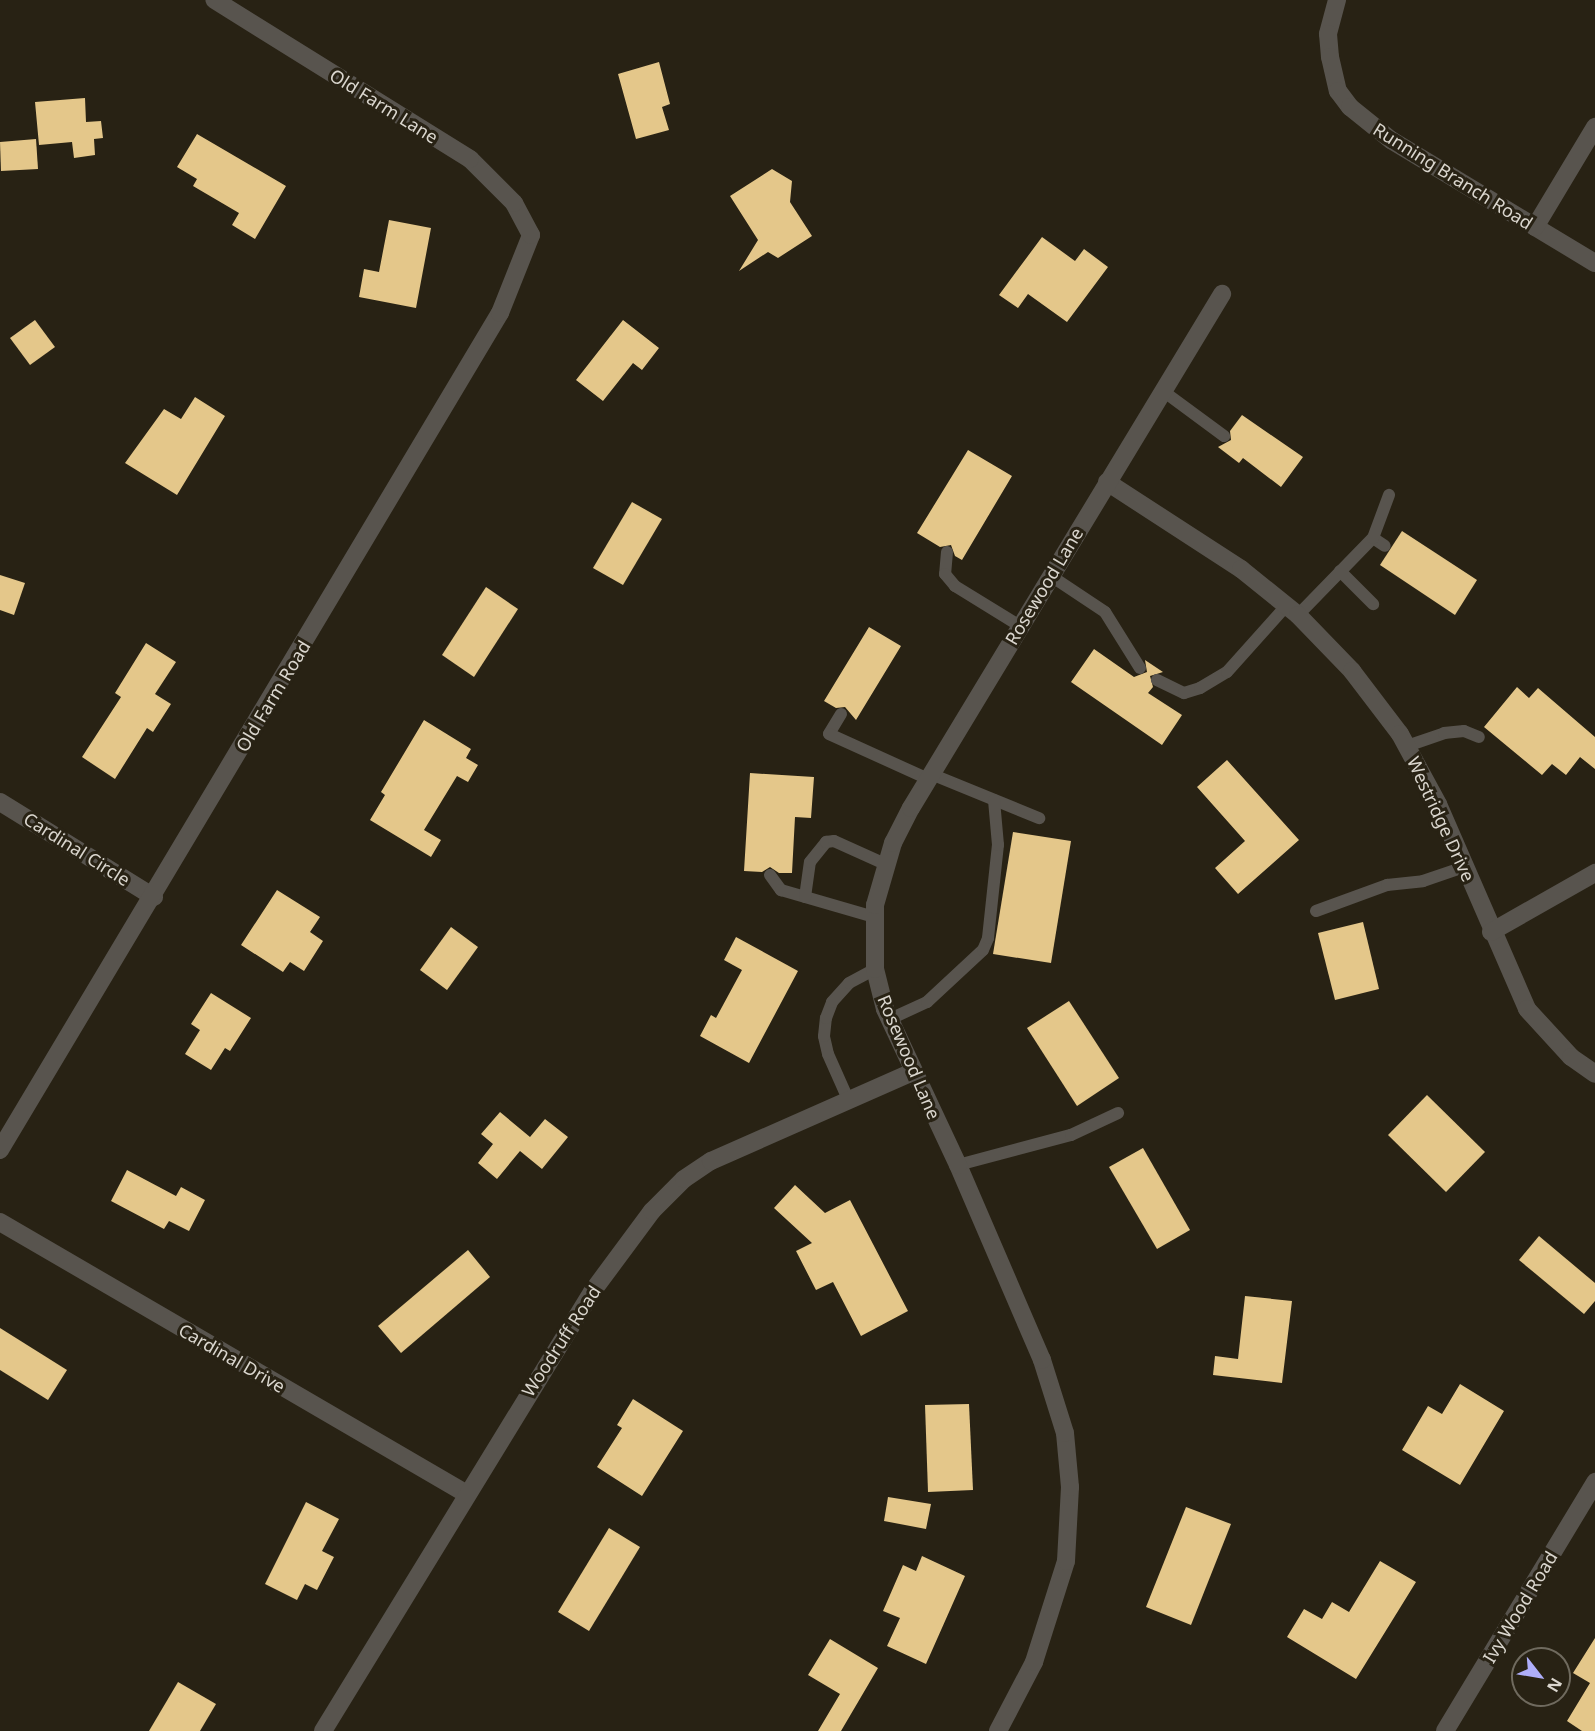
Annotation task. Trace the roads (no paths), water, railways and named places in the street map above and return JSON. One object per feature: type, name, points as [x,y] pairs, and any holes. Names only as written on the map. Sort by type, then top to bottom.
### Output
[{"type":"street","name":"Old Farm Lane","points":[[215,0],[470,159],[514,203],[531,235]]},
{"type":"street","name":"Running Branch Road","points":[[1337,0],[1328,34],[1330,57],[1338,91],[1350,107],[1391,140],[1595,263]]},
{"type":"street","points":[[1534,227],[1595,127]]},
{"type":"street","name":"Old Farm Road","points":[[0,1150],[154,897],[500,313],[531,235]]},
{"type":"street","name":"Rosewood Lane","points":[[999,1731],[1034,1662],[1054,1608],[1066,1561],[1070,1487],[1065,1433],[1042,1360],[958,1165],[890,1019],[875,969],[874,918],[885,864],[929,776],[1222,294]]},
{"type":"street","name":"Westridge Drive","points":[[1107,482],[1241,569],[1293,610],[1352,671],[1407,746],[1438,804],[1491,932],[1527,1009],[1571,1057],[1595,1074]]},
{"type":"street","name":"Cardinal Circle","points":[[0,802],[154,897]]},
{"type":"street","points":[[1491,932],[1595,873]]},
{"type":"street","name":"Woodruff Road","points":[[323,1731],[465,1493],[591,1292],[652,1211],[684,1179],[711,1161],[913,1072]]},
{"type":"street","name":"Cardinal Drive","points":[[0,1222],[465,1493]]},
{"type":"street","name":"Ivy Wood Road","points":[[1445,1731],[1595,1482]]},
{"type":"lane","points":[[1163,392],[1224,436]]},
{"type":"lane","points":[[1157,680],[1184,693],[1200,688],[1227,672],[1293,610],[1341,571],[1373,538],[1389,495]]},
{"type":"lane","points":[[1373,538],[1385,546]]},
{"type":"lane","points":[[947,552],[945,574],[955,586],[1020,626]]},
{"type":"lane","points":[[1341,571],[1373,604]]},
{"type":"lane","points":[[1051,576],[1105,612],[1140,668]]},
{"type":"lane","points":[[841,714],[829,734],[929,776],[1039,818]]},
{"type":"lane","points":[[1407,746],[1444,733],[1464,731],[1479,737]]},
{"type":"lane","points":[[890,1019],[927,1002],[983,950],[988,938],[998,845],[994,800]]},
{"type":"lane","points":[[806,897],[810,862],[826,842],[834,841],[885,864]]},
{"type":"lane","points":[[1316,911],[1387,885],[1423,881],[1464,867]]},
{"type":"lane","points":[[770,874],[781,890],[874,918]]},
{"type":"lane","points":[[848,1099],[828,1054],[824,1036],[826,1018],[832,1002],[849,983],[875,969]]},
{"type":"lane","points":[[958,1165],[1071,1136],[1118,1113]]}]
